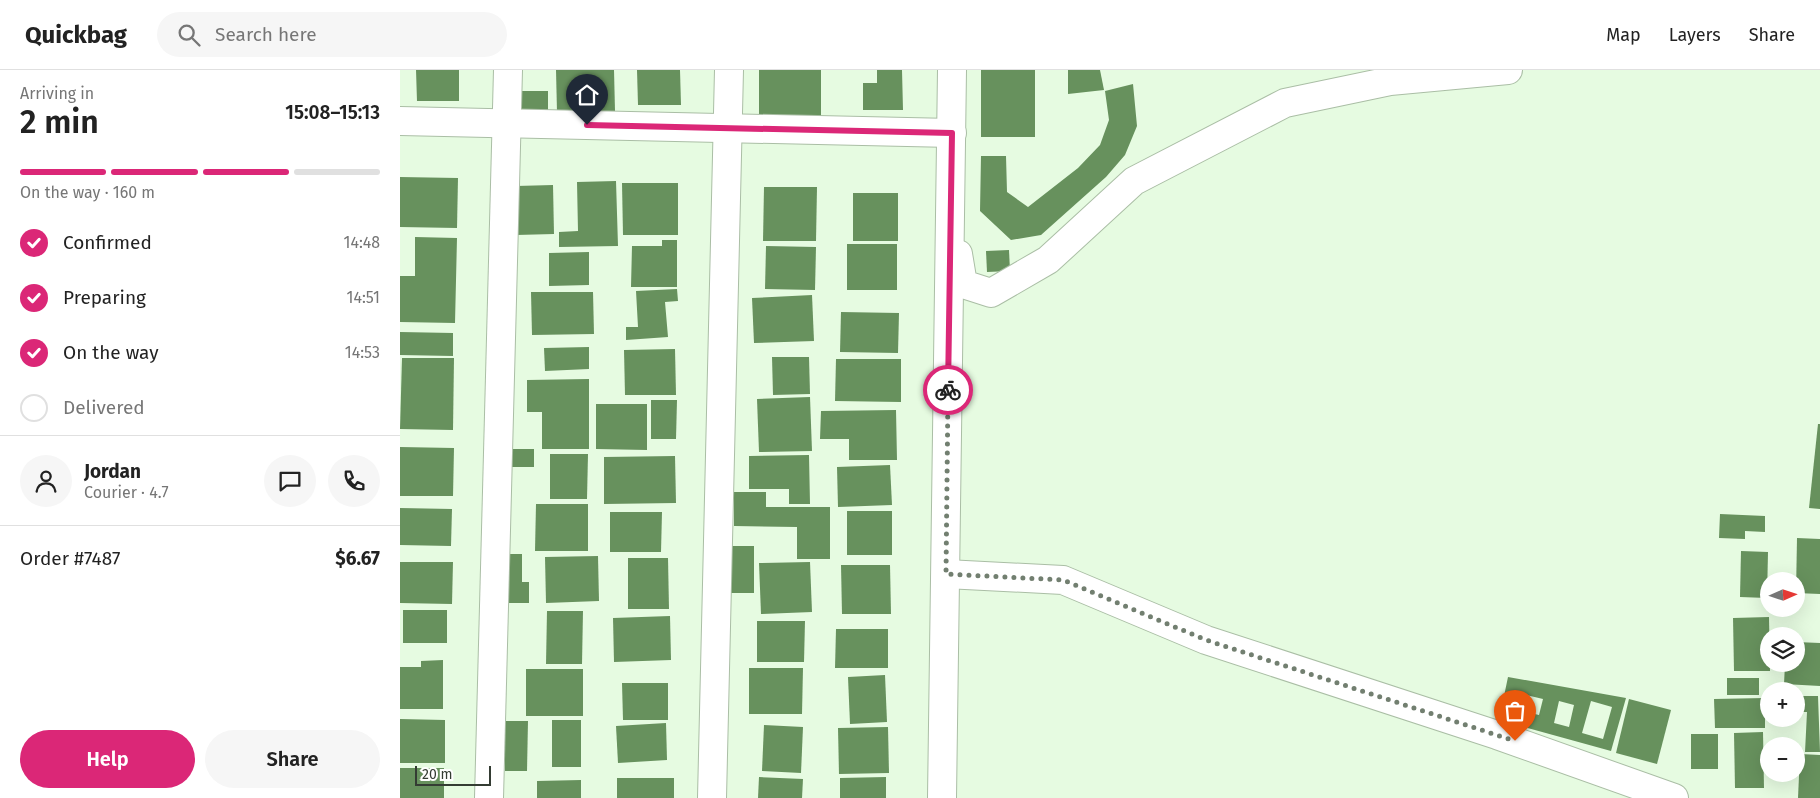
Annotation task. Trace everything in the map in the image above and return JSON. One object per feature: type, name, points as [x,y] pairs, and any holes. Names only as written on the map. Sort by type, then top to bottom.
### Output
[{"type":"street","points":[[489,798],[508,70]]},
{"type":"street","points":[[712,798],[729,70]]},
{"type":"street","points":[[942,798],[952,70]]},
{"type":"street","points":[[951,212],[964,284],[991,294],[1048,260],[1134,181],[1285,103],[1390,81],[1508,70]]},
{"type":"street","points":[[400,121],[952,133]]},
{"type":"street","points":[[946,574],[1063,580],[1206,640],[1497,735],[1674,798]]},
{"type":"building","points":[[416,70],[459,70],[459,101],[417,101]]},
{"type":"building","points":[[556,70],[614,70],[615,111],[557,112]]},
{"type":"building","points":[[637,70],[680,70],[681,105],[638,105]]},
{"type":"building","points":[[759,70],[821,70],[821,119],[759,120]]},
{"type":"building","points":[[877,70],[902,70],[903,110],[863,110],[863,83],[877,83]]},
{"type":"building","points":[[981,70],[1035,70],[1035,137],[981,137]]},
{"type":"building","points":[[1068,70],[1100,70],[1104,90],[1068,94]]},
{"type":"building","points":[[1133,84],[1137,126],[1125,155],[1106,177],[1041,235],[1011,240],[980,211],[981,156],[1006,156],[1007,192],[1028,207],[1078,168],[1100,145],[1109,120],[1105,91]]},
{"type":"building","points":[[516,91],[548,91],[548,110],[516,111]]},
{"type":"building","points":[[400,177],[458,178],[457,228],[400,227]]},
{"type":"building","points":[[616,181],[618,246],[559,247],[559,232],[578,231],[577,182]]},
{"type":"building","points":[[622,183],[678,183],[678,235],[623,235]]},
{"type":"building","points":[[553,185],[554,234],[516,235],[516,186]]},
{"type":"building","points":[[764,187],[817,187],[816,241],[763,241]]},
{"type":"building","points":[[853,193],[898,193],[898,241],[853,241]]},
{"type":"building","points":[[415,237],[457,238],[455,323],[400,322],[400,276],[415,276]]},
{"type":"building","points":[[662,240],[677,240],[677,287],[631,287],[632,246],[662,246]]},
{"type":"building","points":[[847,244],[897,244],[897,290],[847,290]]},
{"type":"building","points":[[766,246],[816,247],[815,290],[765,289]]},
{"type":"building","points":[[1009,250],[1010,271],[987,272],[986,251]]},
{"type":"building","points":[[589,252],[589,285],[549,286],[549,253]]},
{"type":"building","points":[[677,289],[678,301],[665,302],[668,337],[626,340],[626,327],[638,327],[636,291]]},
{"type":"building","points":[[531,292],[593,292],[594,334],[532,335]]},
{"type":"building","points":[[812,295],[814,341],[754,343],[752,298]]},
{"type":"building","points":[[841,312],[899,313],[898,353],[840,352]]},
{"type":"building","points":[[400,332],[453,333],[453,356],[400,355]]},
{"type":"building","points":[[589,347],[589,369],[545,371],[544,348]]},
{"type":"building","points":[[675,349],[676,395],[625,395],[624,350]]},
{"type":"building","points":[[772,357],[809,357],[810,394],[773,395]]},
{"type":"building","points":[[402,358],[454,358],[453,430],[400,429]]},
{"type":"building","points":[[836,359],[901,359],[901,402],[835,401]]},
{"type":"building","points":[[589,379],[589,449],[542,449],[542,412],[527,412],[527,380]]},
{"type":"building","points":[[810,397],[812,451],[759,452],[757,399]]},
{"type":"building","points":[[651,400],[677,400],[676,439],[651,439]]},
{"type":"building","points":[[596,404],[647,404],[647,450],[596,449]]},
{"type":"building","points":[[896,410],[897,460],[849,460],[849,439],[820,439],[821,411]]},
{"type":"building","points":[[1818,424],[1820,424],[1820,509],[1809,508]]},
{"type":"building","points":[[400,447],[454,448],[453,496],[400,496]]},
{"type":"building","points":[[511,449],[534,449],[534,467],[512,467]]},
{"type":"building","points":[[550,454],[588,454],[587,499],[550,499]]},
{"type":"building","points":[[809,455],[810,504],[789,504],[789,489],[749,489],[749,456]]},
{"type":"building","points":[[675,456],[676,503],[604,504],[604,457]]},
{"type":"building","points":[[890,465],[892,505],[838,507],[837,467]]},
{"type":"building","points":[[734,492],[766,492],[766,507],[830,507],[830,559],[797,559],[797,527],[734,526]]},
{"type":"building","points":[[536,504],[588,504],[588,551],[535,551]]},
{"type":"building","points":[[400,508],[452,509],[451,546],[400,545]]},
{"type":"building","points":[[847,511],[892,511],[892,555],[847,555]]},
{"type":"building","points":[[610,512],[662,512],[661,552],[610,552]]},
{"type":"building","points":[[1720,514],[1765,516],[1765,532],[1745,531],[1745,539],[1719,538]]},
{"type":"building","points":[[1797,538],[1820,539],[1820,594],[1805,593],[1805,572],[1796,572]]},
{"type":"building","points":[[731,546],[754,546],[754,593],[731,593]]},
{"type":"building","points":[[1741,551],[1768,552],[1768,572],[1760,572],[1760,598],[1740,597]]},
{"type":"building","points":[[504,554],[522,554],[522,582],[529,582],[529,603],[505,603]]},
{"type":"building","points":[[598,556],[599,601],[546,603],[545,557]]},
{"type":"building","points":[[628,558],[668,558],[669,609],[628,609]]},
{"type":"building","points":[[400,562],[453,562],[452,604],[400,603]]},
{"type":"building","points":[[810,562],[812,612],[761,614],[759,563]]},
{"type":"building","points":[[841,565],[890,565],[891,614],[842,614]]},
{"type":"building","points":[[403,610],[447,610],[447,643],[403,643]]},
{"type":"building","points":[[547,611],[583,611],[582,664],[546,664]]},
{"type":"building","points":[[670,616],[671,660],[614,662],[613,618]]},
{"type":"building","points":[[1733,618],[1769,618],[1769,627],[1760,627],[1760,671],[1734,671]]},
{"type":"building","points":[[757,621],[805,621],[804,662],[757,662]]},
{"type":"building","points":[[836,629],[888,629],[888,668],[835,668]]},
{"type":"building","points":[[1805,642],[1820,643],[1820,686],[1805,685],[1805,682],[1784,682],[1785,672],[1805,672]]},
{"type":"building","points":[[443,660],[443,709],[400,709],[400,667],[421,667],[421,661]]},
{"type":"building","points":[[749,668],[803,668],[802,714],[749,714]]},
{"type":"building","points":[[526,669],[583,669],[583,716],[526,716]]},
{"type":"building","points":[[885,675],[887,722],[850,724],[848,677]]},
{"type":"building","points":[[1508,677],[1626,698],[1611,751],[1499,720]],"holes":[[[1517,693],[1543,699],[1539,715],[1514,709]],[[1559,701],[1574,705],[1569,727],[1554,723]],[[1591,701],[1612,707],[1603,739],[1582,733]]]},
{"type":"building","points":[[1727,678],[1759,678],[1759,695],[1727,695]]},
{"type":"building","points":[[622,683],[668,683],[668,720],[623,720]]},
{"type":"building","points":[[1805,696],[1818,696],[1820,752],[1805,752],[1807,712],[1805,712]]},
{"type":"building","points":[[1760,698],[1760,727],[1765,728],[1715,728],[1714,699]]},
{"type":"building","points":[[1629,699],[1671,710],[1657,764],[1616,753]]},
{"type":"building","points":[[400,719],[445,720],[445,763],[400,763]]},
{"type":"building","points":[[552,720],[581,720],[581,767],[552,767]]},
{"type":"building","points":[[505,721],[528,721],[527,771],[505,771]]},
{"type":"building","points":[[666,723],[667,760],[618,763],[616,726]]},
{"type":"building","points":[[764,725],[803,727],[801,773],[762,771]]},
{"type":"building","points":[[888,727],[889,773],[839,774],[838,728]]},
{"type":"building","points":[[1763,732],[1763,737],[1760,737],[1760,782],[1764,782],[1764,788],[1735,788],[1734,733]]},
{"type":"building","points":[[1691,734],[1718,734],[1718,769],[1691,769]]},
{"type":"building","points":[[1805,754],[1820,755],[1820,798],[1798,798],[1799,782],[1805,782]]},
{"type":"building","points":[[400,768],[444,768],[444,798],[400,798]]},
{"type":"building","points":[[759,777],[803,779],[802,798],[758,798]]},
{"type":"building","points":[[886,777],[886,798],[840,798],[840,778]]},
{"type":"building","points":[[617,778],[674,778],[674,798],[617,798]]},
{"type":"building","points":[[581,780],[581,798],[537,798],[537,781]]},
{"type":"way so far","points":[[948,390],[946,574],[1063,580],[1206,640],[1515,741]]},
{"type":"route","points":[[587,125],[952,133],[948,390]]}]
